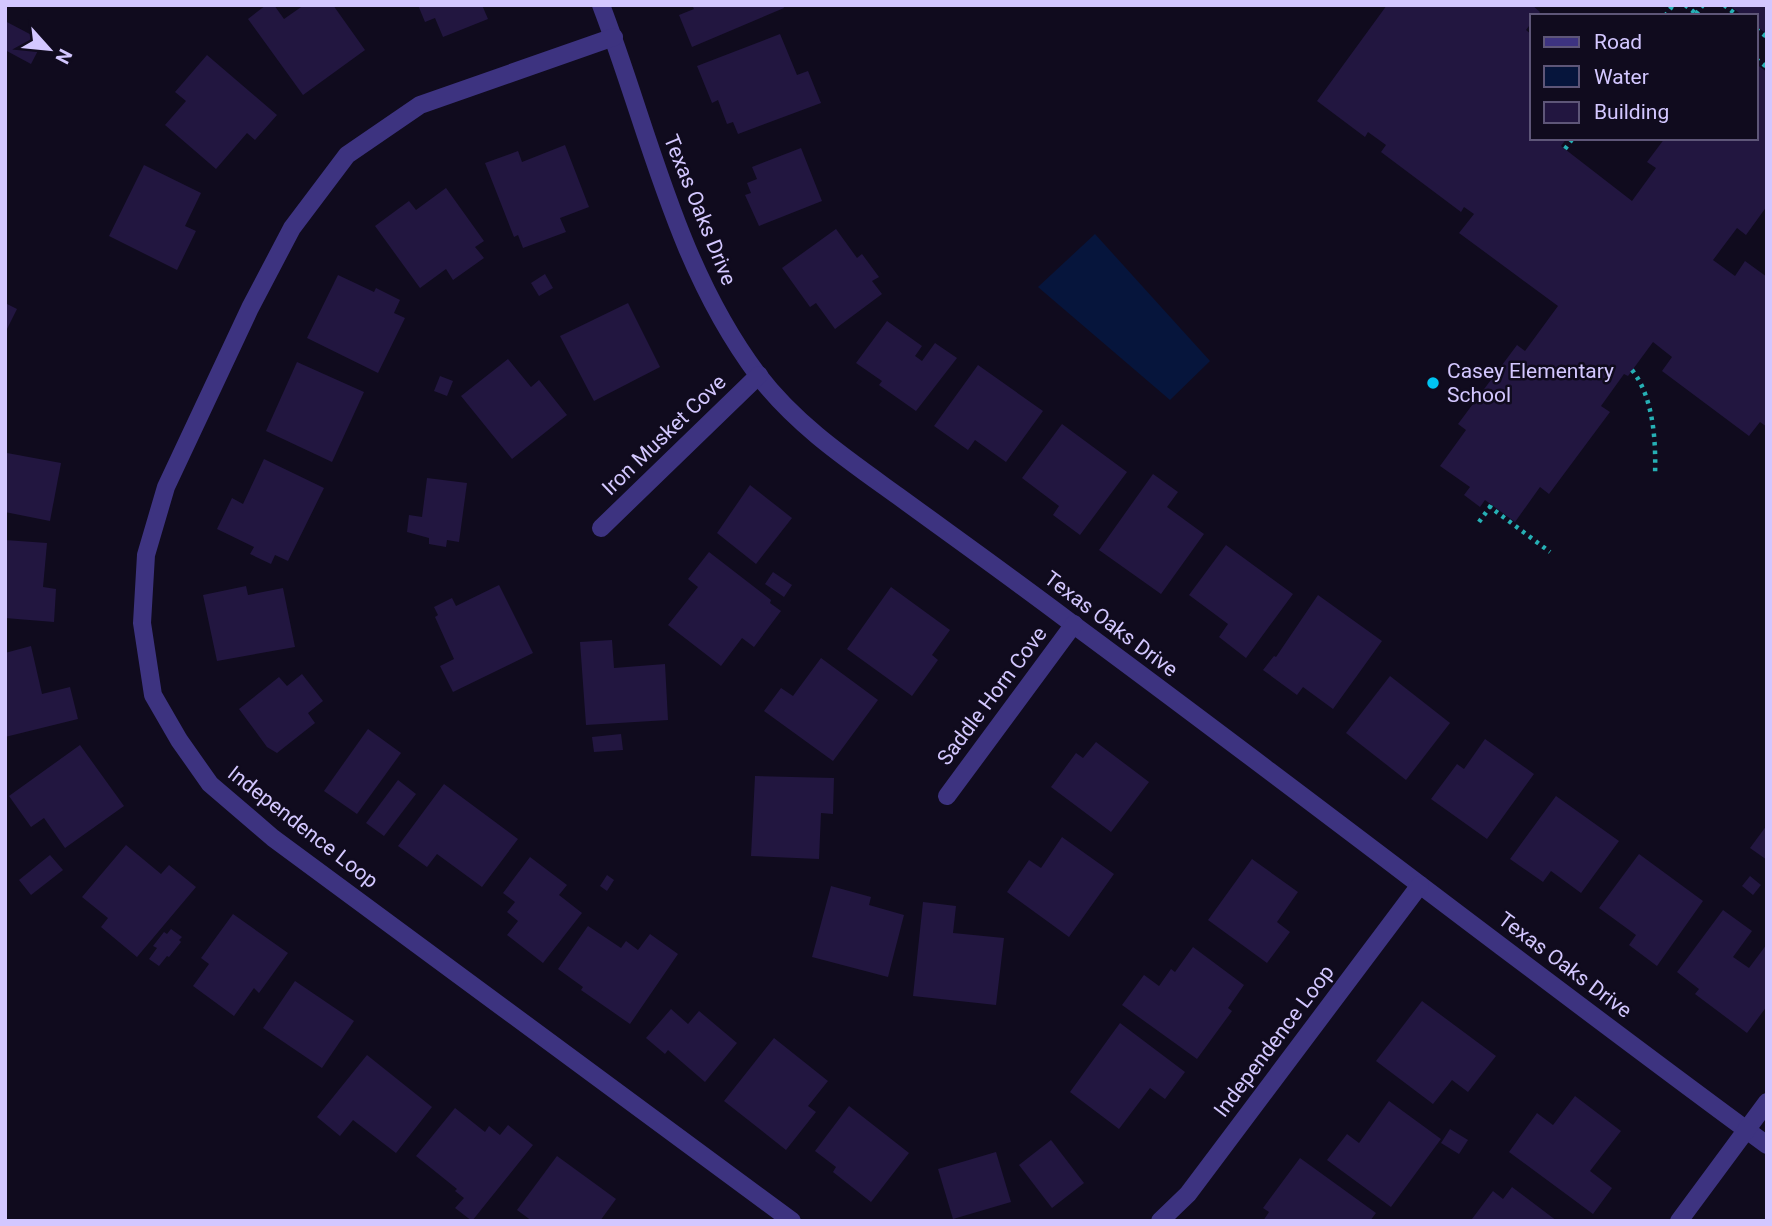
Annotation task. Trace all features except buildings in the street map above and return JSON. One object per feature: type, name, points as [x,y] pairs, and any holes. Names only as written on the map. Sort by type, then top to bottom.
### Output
[{"type":"street","name":"Texas Oaks Drive","points":[[601,5],[682,239],[711,300],[759,375],[800,421],[847,459],[1074,624],[1767,1145]]},
{"type":"street","name":"Independence Loop","points":[[614,37],[421,106],[347,155],[292,228],[250,308],[166,487],[146,555],[142,623],[153,695],[210,784],[273,838],[792,1221]]},
{"type":"street","name":"Iron Musket Cove","points":[[601,528],[759,375]]},
{"type":"street","name":"Saddle Horn Cove","points":[[947,796],[1074,624]]},
{"type":"street","name":"Independence Loop","points":[[1160,1221],[1188,1194],[1420,884]]},
{"type":"street","points":[[1679,1221],[1767,1102]]},
{"type":"path","points":[[1565,149],[1572,140]]},
{"type":"path","points":[[1632,370],[1644,393],[1651,419],[1655,443],[1655,476]]},
{"type":"path","points":[[1479,522],[1491,506],[1550,552]]},
{"type":"water","points":[[1095,234],[1210,361],[1170,400],[1038,287]]},
{"type":"place","name":"Casey Elementary School","points":[[1433,383]]}]
